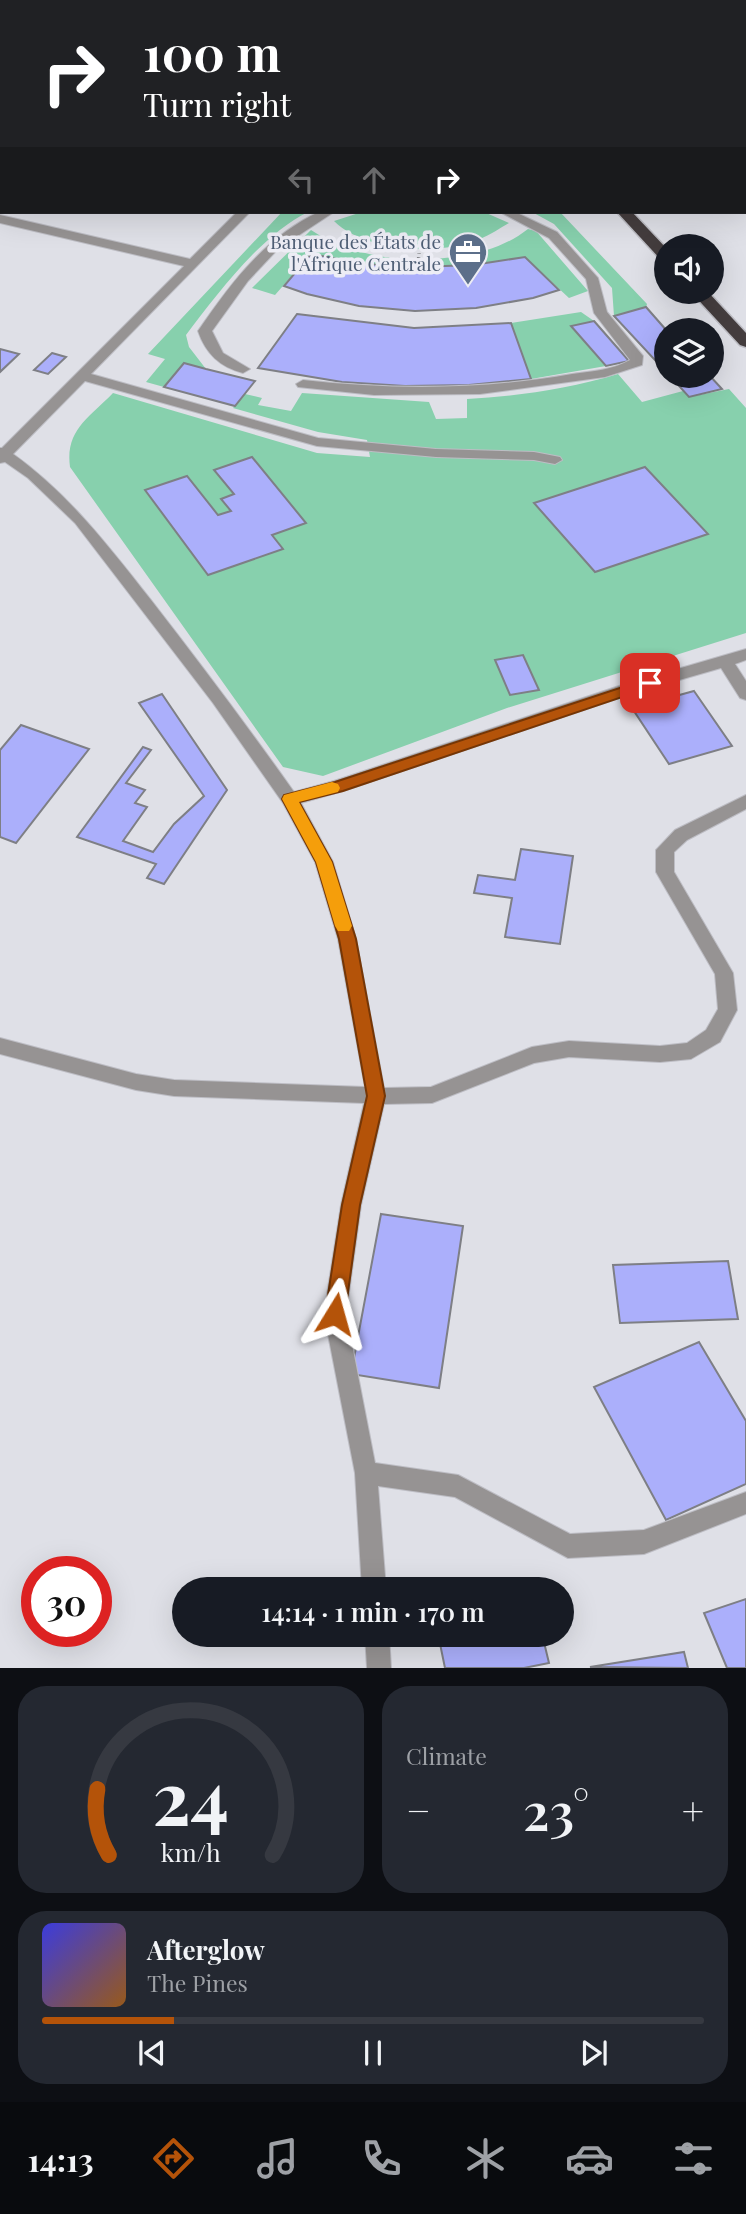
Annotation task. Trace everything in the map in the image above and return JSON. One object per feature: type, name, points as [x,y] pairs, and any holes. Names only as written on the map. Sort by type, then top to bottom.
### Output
[{"type":"highway","points":[[626,214],[654,243]]},
{"type":"highway","points":[[710,304],[746,342]]},
{"type":"street","points":[[242,214],[2,455],[33,475],[80,520],[219,699],[290,799],[324,862],[347,939],[376,1096],[351,1205],[335,1314],[366,1473],[373,1577]]},
{"type":"street","points":[[243,369],[220,359],[209,347],[205,331],[223,304],[284,236],[304,221],[323,214]]},
{"type":"street","points":[[303,384],[370,392],[493,390],[539,386],[617,370],[637,362],[636,356],[601,313],[592,278],[553,235],[510,214]]},
{"type":"street","points":[[0,219],[194,264]]},
{"type":"street","points":[[82,376],[317,442],[436,453],[534,456],[555,460]]},
{"type":"street","points":[[290,799],[337,787],[625,690],[746,654]]},
{"type":"street","points":[[725,661],[746,694]]},
{"type":"street","points":[[0,1046],[136,1082],[174,1088],[376,1096],[432,1095],[532,1055],[569,1049],[660,1054],[691,1051],[713,1036],[728,1010],[724,974],[666,872],[666,850],[681,835],[746,801]]},
{"type":"street","points":[[366,1473],[458,1486],[568,1546],[644,1542],[746,1503]]},
{"type":"street","points":[[378,1647],[379,1668]]},
{"type":"path","points":[[418,267],[419,253]]},
{"type":"green space","points":[[280,214],[304,214],[290,222],[257,250],[186,335],[189,347],[206,369],[184,363],[164,387],[146,382],[165,359],[148,354]]},
{"type":"green space","points":[[356,214],[489,214],[509,223],[484,237],[464,244],[425,249],[384,245],[364,239],[334,221]]},
{"type":"green space","points":[[536,214],[562,214],[647,304],[646,307],[614,316],[612,288],[554,224]]},
{"type":"green space","points":[[528,229],[536,231],[588,291],[569,298],[525,257],[473,265],[435,267],[435,259],[484,251],[507,242]]},
{"type":"green space","points":[[311,230],[355,250],[403,260],[402,267],[364,264],[311,254],[275,295],[252,288]]},
{"type":"green space","points":[[581,312],[594,321],[572,327],[606,366],[531,379],[511,323]]},
{"type":"green space","points":[[618,374],[642,402],[683,391],[689,397],[729,389],[746,408],[746,633],[507,708],[323,776],[283,767],[70,467],[69,454],[75,434],[113,393],[317,453],[370,457],[367,440],[318,432],[233,408],[245,394],[262,398],[258,405],[291,411],[302,393],[429,402],[436,419],[467,418],[467,399],[543,391]]},
{"type":"building","points":[[311,254],[364,264],[418,267],[473,265],[525,257],[559,290],[533,298],[476,308],[415,311],[359,306],[284,286]]},
{"type":"building","points":[[646,307],[656,318],[654,359],[614,316]]},
{"type":"building","points":[[297,314],[414,328],[511,323],[531,379],[469,385],[405,386],[342,382],[258,368]]},
{"type":"building","points":[[594,321],[629,361],[606,366],[571,326]]},
{"type":"building","points":[[0,349],[19,354],[0,372]]},
{"type":"building","points":[[52,353],[66,357],[48,374],[34,370]]},
{"type":"building","points":[[184,363],[255,381],[235,406],[164,387]]},
{"type":"building","points":[[681,388],[722,389],[689,397]]},
{"type":"building","points":[[252,457],[306,523],[272,535],[283,549],[208,575],[145,490],[187,476],[218,515],[231,511],[221,499],[234,494],[214,470]]},
{"type":"building","points":[[645,467],[708,534],[595,572],[534,503]]},
{"type":"building","points":[[523,655],[539,690],[510,695],[495,660]]},
{"type":"building","points":[[694,691],[732,746],[669,764],[632,708]]},
{"type":"building","points":[[162,694],[227,790],[164,884],[147,878],[156,864],[77,837],[143,747],[151,750],[126,783],[145,790],[135,803],[147,807],[123,841],[153,852],[174,824],[204,796],[139,703]]},
{"type":"building","points":[[21,725],[89,749],[16,843],[0,837],[0,750]]},
{"type":"building","points":[[521,849],[573,856],[560,944],[505,937],[512,898],[474,893],[478,875],[515,880]]},
{"type":"building","points":[[381,1214],[463,1226],[439,1388],[351,1374]]},
{"type":"building","points":[[728,1261],[738,1319],[620,1323],[613,1265]]},
{"type":"building","points":[[699,1342],[746,1421],[746,1484],[666,1520],[594,1387]]},
{"type":"building","points":[[746,1599],[746,1668],[727,1668],[704,1613]]},
{"type":"building","points":[[441,1647],[545,1647],[549,1663],[524,1668],[445,1668]]},
{"type":"building","points":[[684,1652],[688,1668],[590,1667]]},
{"type":"slow traffic","points":[[332,788],[290,799],[324,862],[343,926]]},
{"type":"place","name":"Banque des États de l'Afrique Centrale","points":[[468,286]]},
{"type":"route","points":[[335,1314],[351,1205],[376,1096],[347,939],[324,862],[290,799],[337,787],[650,683]]}]
